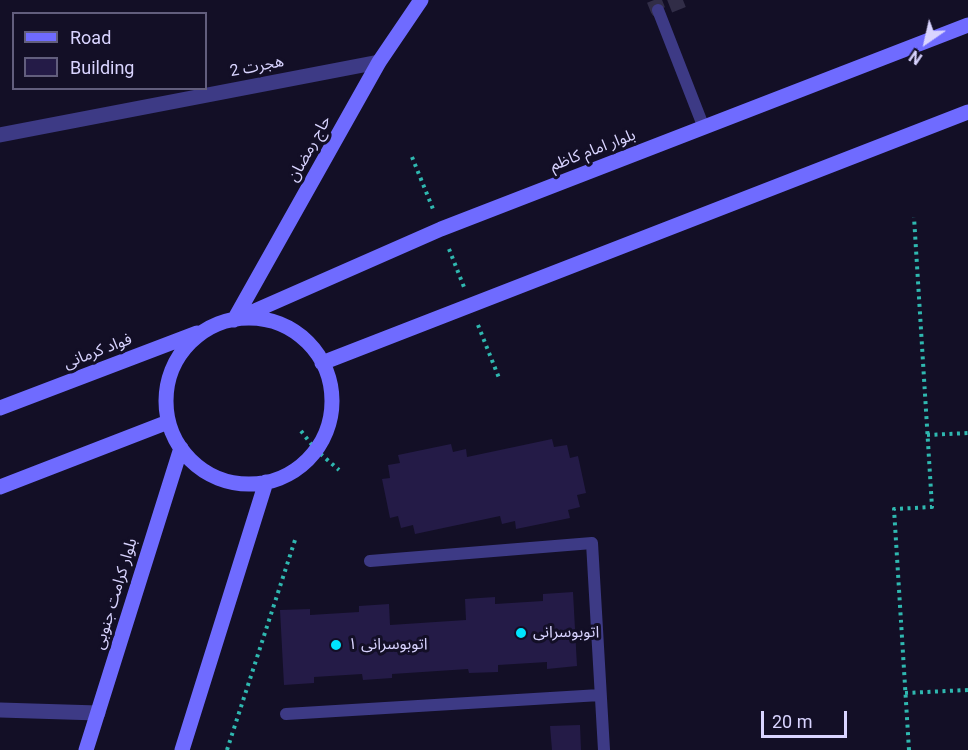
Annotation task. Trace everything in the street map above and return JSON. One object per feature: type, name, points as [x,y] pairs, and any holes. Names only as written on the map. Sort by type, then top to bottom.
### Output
[{"type":"street","name":"حاج رمضان","points":[[234,320],[379,62],[421,0]]},
{"type":"street","name":"بلوار امام کاظم","points":[[234,320],[441,229],[968,25]]},
{"type":"street","name":"هجرت 2","points":[[0,135],[379,62]]},
{"type":"street","points":[[322,363],[968,111]]},
{"type":"street","points":[[252,318],[269,321],[300,336],[313,348],[329,380],[330,416],[325,434],[316,450],[294,471],[266,482],[246,484],[227,481],[209,474],[193,462],[181,448],[168,422],[167,386],[172,369],[181,353],[208,328],[234,320],[252,318]]},
{"type":"street","name":"فواد کرمانی","points":[[0,408],[208,328]]},
{"type":"street","points":[[0,487],[168,422]]},
{"type":"street","name":"بلوار کرامت جنوبی","points":[[86,750],[181,448]]},
{"type":"street","points":[[182,750],[266,482]]},
{"type":"street","points":[[0,710],[98,713]]},
{"type":"street","points":[[189,730],[197,750]]},
{"type":"lane","points":[[658,10],[704,128]]},
{"type":"lane","points":[[370,561],[591,543],[604,750]]},
{"type":"lane","points":[[286,714],[600,695]]},
{"type":"path","points":[[412,156],[500,378]]},
{"type":"path","points":[[909,750],[894,509],[932,507],[914,217]]},
{"type":"path","points":[[301,431],[316,450],[339,470]]},
{"type":"path","points":[[927,435],[968,433]]},
{"type":"path","points":[[227,750],[296,537]]},
{"type":"path","points":[[905,693],[968,690]]},
{"type":"building","points":[[552,439],[554,447],[567,445],[570,458],[578,456],[586,493],[577,495],[580,507],[568,510],[570,518],[516,529],[515,521],[502,524],[500,516],[415,534],[413,525],[401,528],[398,516],[390,518],[382,479],[390,478],[388,465],[400,463],[398,455],[451,444],[453,452],[466,449],[467,457]]},
{"type":"building","points":[[573,592],[577,666],[547,669],[547,662],[498,665],[498,672],[469,673],[468,669],[392,674],[392,678],[363,680],[362,674],[314,677],[314,683],[284,685],[280,610],[310,609],[310,615],[359,612],[359,606],[389,604],[390,625],[466,620],[465,599],[495,597],[495,604],[543,601],[543,594]]},
{"type":"building","points":[[580,725],[581,750],[552,750],[550,726]]},
{"type":"tunnel","points":[[654,0],[658,10],[683,0]]},
{"type":"place","name":"اتوبوسرانی","points":[[521,633]]},
{"type":"place","name":"اتوبوسرانی ۱","points":[[336,645]]}]
